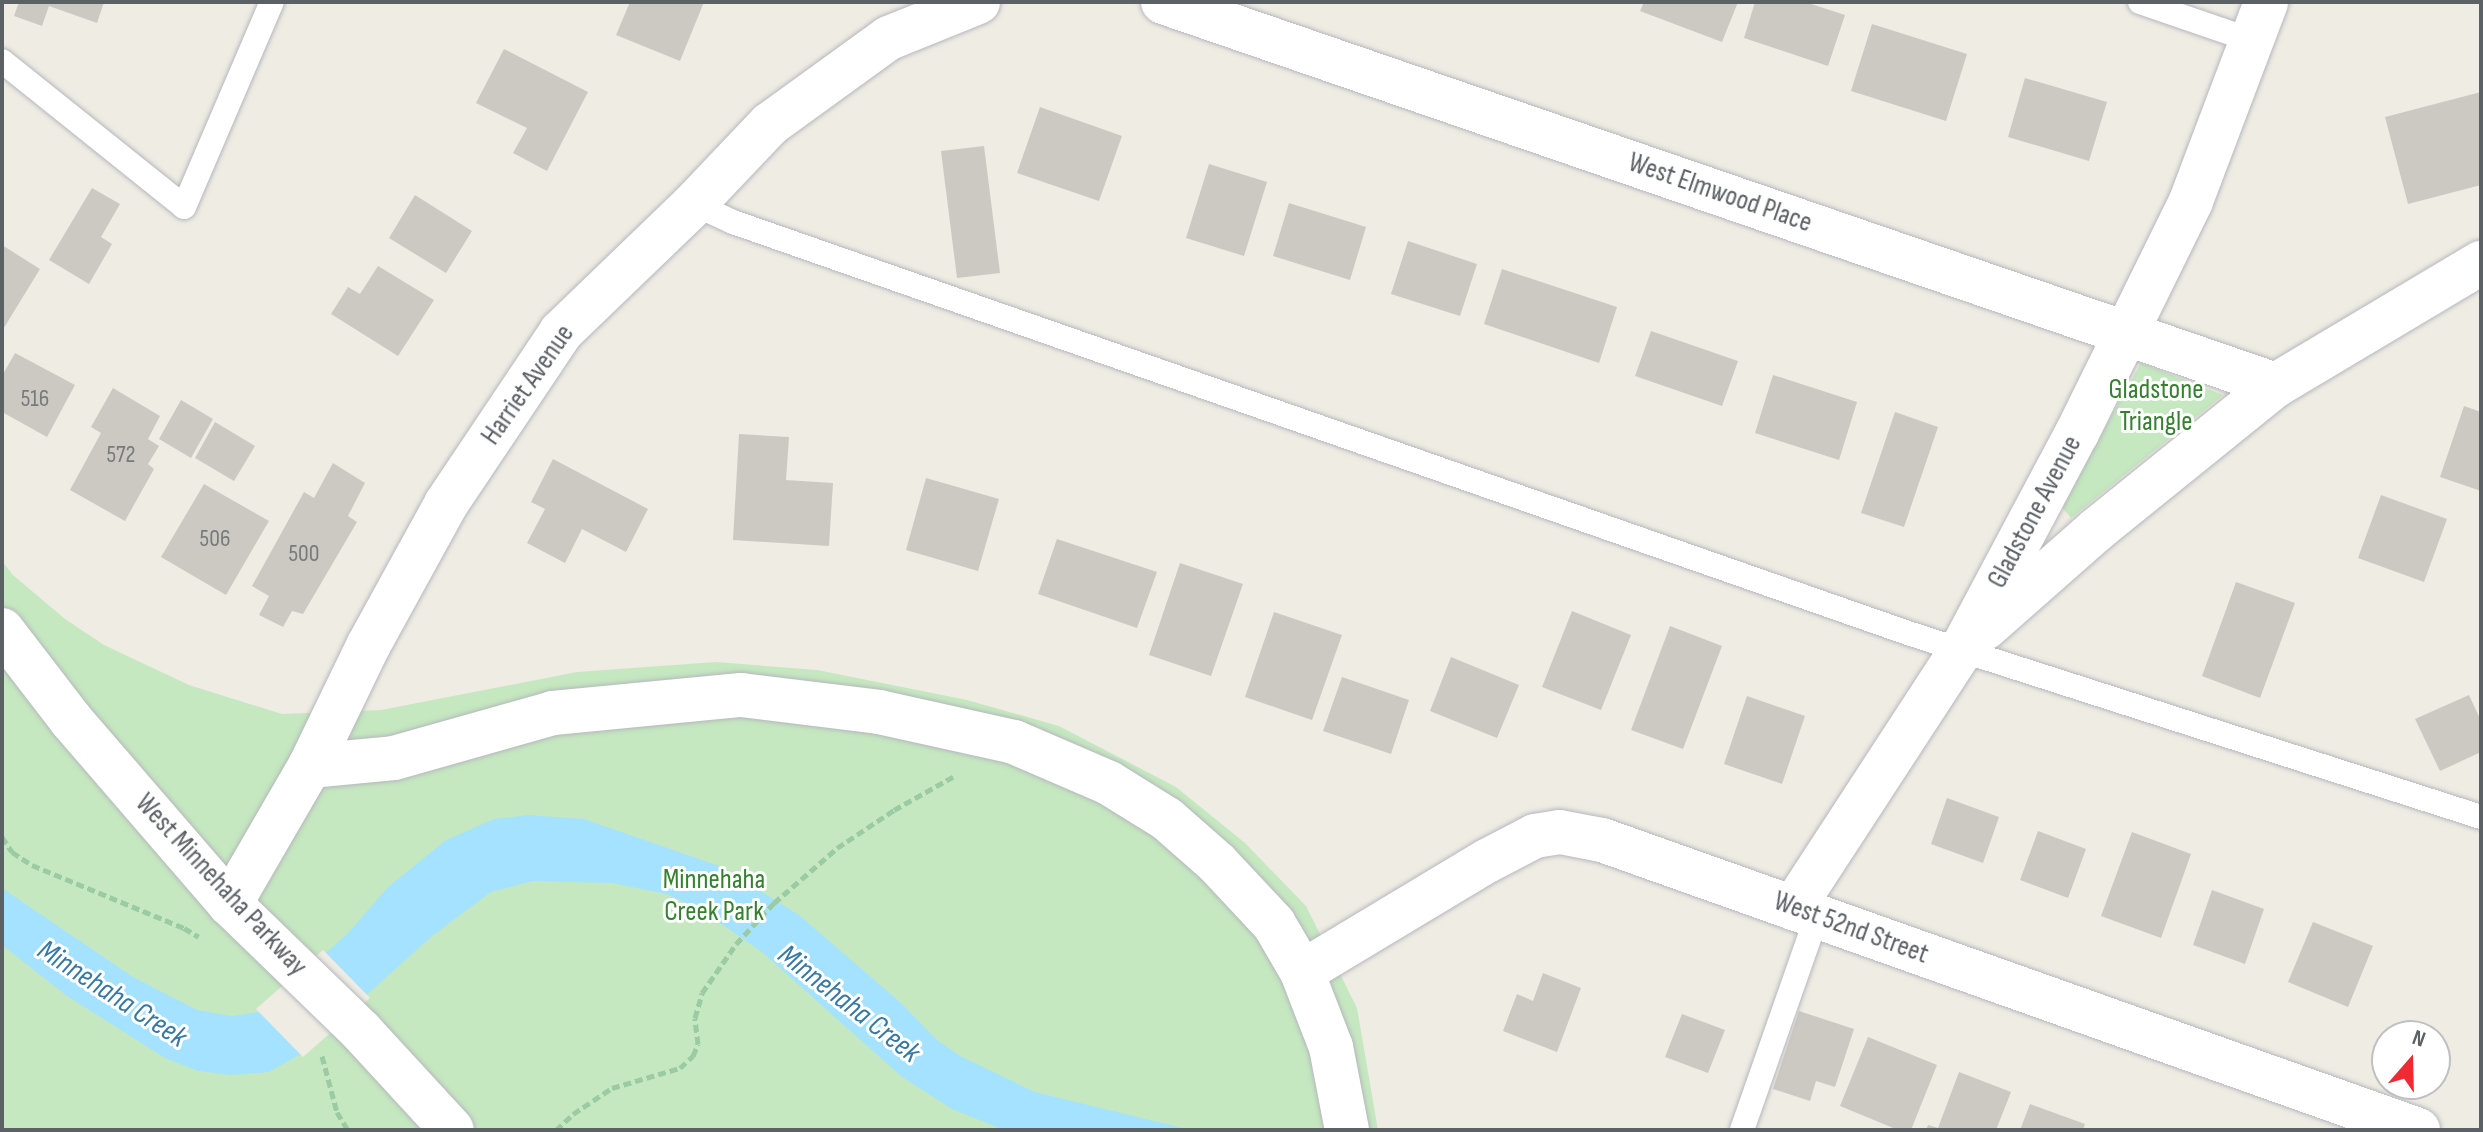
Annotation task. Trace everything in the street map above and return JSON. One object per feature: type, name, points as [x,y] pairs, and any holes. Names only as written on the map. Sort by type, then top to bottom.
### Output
[{"type":"street","name":"Harriet Avenue","points":[[230,904],[310,766],[368,646],[446,504],[561,332],[694,204],[770,124],[889,38],[978,2]]},
{"type":"street","name":"West Elmwood Place","points":[[1163,2],[2276,385]]},
{"type":"street","name":"Gladstone Avenue","points":[[1805,912],[1962,649],[2127,332],[2191,201],[2259,21]]},
{"type":"street","points":[[1962,649],[2096,530],[2276,385],[2481,263]]},
{"type":"street","name":"West Minnehaha Parkway","points":[[2,630],[71,720],[230,904],[361,1031],[452,1130]]},
{"type":"street","points":[[310,766],[394,758],[553,713],[741,695],[879,712],[1014,742],[1109,783],[1167,819],[1217,863],[1274,924],[1302,972],[1331,1047],[1347,1130]]},
{"type":"street","name":"West 52nd Street","points":[[1302,972],[1487,861],[1535,836],[1560,832],[1602,840],[2418,1130]]},
{"type":"lane","points":[[2,61],[184,207],[272,2]]},
{"type":"lane","points":[[2140,2],[2259,21]]},
{"type":"lane","points":[[694,204],[733,222],[1962,649],[2481,817]]},
{"type":"lane","points":[[1742,1130],[1805,912]]},
{"type":"path","points":[[556,1130],[573,1114],[612,1088],[680,1068],[693,1056],[698,1044],[697,1007],[736,944],[774,903],[837,848],[894,810],[959,774]]},
{"type":"path","points":[[2,837],[12,852],[32,865],[184,928],[205,941]]},
{"type":"path","points":[[322,1056],[337,1112],[348,1130]]},
{"type":"green space","name":"Gladstone Triangle","points":[[2141,363],[2223,395],[2071,518],[2061,506]]},
{"type":"green space","name":"Minnehaha Creek Park","points":[[2,561],[13,575],[65,619],[104,645],[189,685],[282,714],[381,710],[577,672],[716,662],[817,670],[967,700],[1059,726],[1176,787],[1245,843],[1306,906],[1357,1008],[1378,1130],[2,1130]]},
{"type":"water","name":"Minnehaha Creek","points":[[529,815],[584,819],[722,867],[799,915],[901,1003],[937,1040],[960,1056],[1035,1092],[1191,1130],[1004,1130],[952,1109],[902,1077],[762,952],[698,908],[666,894],[612,883],[533,881],[491,892],[432,936],[301,1054],[269,1072],[231,1075],[198,1071],[165,1058],[67,996],[2,945],[2,888],[133,977],[197,1010],[232,1016],[260,1012],[348,933],[388,887],[446,840],[494,819]]},
{"type":"pier","points":[[323,950],[370,998],[303,1057],[256,1009]]},
{"type":"building","points":[[19,2],[104,2],[97,23],[49,6],[42,26],[14,16]]},
{"type":"building","points":[[630,2],[704,2],[680,61],[616,35]]},
{"type":"building","points":[[1644,2],[1738,2],[1722,42],[1640,11]]},
{"type":"building","points":[[1755,2],[1805,2],[1845,15],[1828,66],[1744,38]]},
{"type":"building","points":[[1872,24],[1967,54],[1946,121],[1851,91]]},
{"type":"building","points":[[504,49],[588,92],[547,171],[513,153],[527,128],[476,103]]},
{"type":"building","points":[[2025,78],[2107,102],[2089,161],[2008,137]]},
{"type":"building","points":[[2481,92],[2481,185],[2408,204],[2385,117]]},
{"type":"building","points":[[1040,107],[1122,136],[1099,201],[1017,173]]},
{"type":"building","points":[[984,146],[1000,273],[957,278],[941,151]]},
{"type":"building","points":[[1209,164],[1267,182],[1244,256],[1186,238]]},
{"type":"building","points":[[92,188],[120,204],[101,237],[112,244],[89,284],[49,260]]},
{"type":"building","points":[[415,195],[472,231],[446,273],[389,238]]},
{"type":"building","points":[[1289,203],[1366,227],[1350,280],[1273,256]]},
{"type":"building","points":[[1408,241],[1477,264],[1460,316],[1391,294]]},
{"type":"building","points":[[2,245],[40,269],[2,331]]},
{"type":"building","points":[[378,266],[434,300],[398,356],[331,314],[348,287],[360,294]]},
{"type":"building","points":[[1502,269],[1617,307],[1599,363],[1484,324]]},
{"type":"building","points":[[1651,331],[1738,361],[1722,406],[1635,376]]},
{"type":"building","points":[[15,353],[75,385],[47,437],[2,412],[2,376]]},
{"type":"building","points":[[1773,375],[1857,402],[1839,460],[1755,433]]},
{"type":"building","points":[[113,388],[160,416],[148,439],[159,446],[148,464],[154,469],[125,521],[70,490],[101,433],[91,427]]},
{"type":"building","points":[[181,400],[213,419],[191,458],[159,439]]},
{"type":"building","points":[[2464,406],[2481,412],[2481,491],[2440,477]]},
{"type":"building","points":[[1895,412],[1938,427],[1904,527],[1861,513]]},
{"type":"building","points":[[215,422],[255,446],[234,481],[195,458]]},
{"type":"building","points":[[739,434],[789,437],[786,480],[833,483],[829,546],[733,540]]},
{"type":"building","points":[[553,459],[648,509],[626,552],[582,529],[565,563],[527,543],[545,509],[531,502]]},
{"type":"building","points":[[333,463],[365,483],[348,516],[357,522],[303,614],[292,611],[283,627],[259,615],[269,596],[252,586],[304,492],[314,498]]},
{"type":"building","points":[[926,478],[999,499],[978,571],[906,550]]},
{"type":"building","points":[[204,484],[269,521],[226,595],[161,557]]},
{"type":"building","points":[[2381,495],[2447,519],[2424,582],[2358,558]]},
{"type":"building","points":[[1057,539],[1157,572],[1137,628],[1038,594]]},
{"type":"building","points":[[1180,563],[1243,584],[1211,676],[1149,655]]},
{"type":"building","points":[[2236,582],[2295,603],[2260,698],[2202,676]]},
{"type":"building","points":[[1572,611],[1631,635],[1601,710],[1542,687]]},
{"type":"building","points":[[1274,612],[1342,635],[1312,720],[1245,697]]},
{"type":"building","points":[[1670,626],[1722,646],[1683,749],[1631,730]]},
{"type":"building","points":[[1451,657],[1519,685],[1497,738],[1430,711]]},
{"type":"building","points":[[1342,677],[1409,700],[1391,754],[1323,731]]},
{"type":"building","points":[[2469,695],[2481,721],[2481,752],[2440,771],[2415,719]]},
{"type":"building","points":[[1747,696],[1805,716],[1782,784],[1724,764]]},
{"type":"building","points":[[1947,798],[1999,817],[1983,863],[1931,844]]},
{"type":"building","points":[[2038,831],[2086,849],[2068,898],[2020,880]]},
{"type":"building","points":[[2132,832],[2191,854],[2161,938],[2101,916]]},
{"type":"building","points":[[2212,890],[2264,909],[2245,964],[2193,945]]},
{"type":"building","points":[[2313,922],[2373,946],[2348,1007],[2288,982]]},
{"type":"building","points":[[1543,973],[1581,988],[1557,1052],[1503,1031],[1517,994],[1533,1001]]},
{"type":"building","points":[[1799,1011],[1854,1029],[1835,1087],[1816,1081],[1810,1101],[1773,1089]]},
{"type":"building","points":[[1682,1014],[1725,1030],[1708,1073],[1665,1057]]},
{"type":"building","points":[[1868,1037],[1937,1065],[1911,1130],[1898,1130],[1840,1106]]},
{"type":"building","points":[[1959,1072],[2011,1092],[1996,1130],[1926,1130],[1928,1125],[1938,1128]]},
{"type":"building","points":[[2030,1104],[2085,1124],[2083,1130],[2020,1130]]}]
